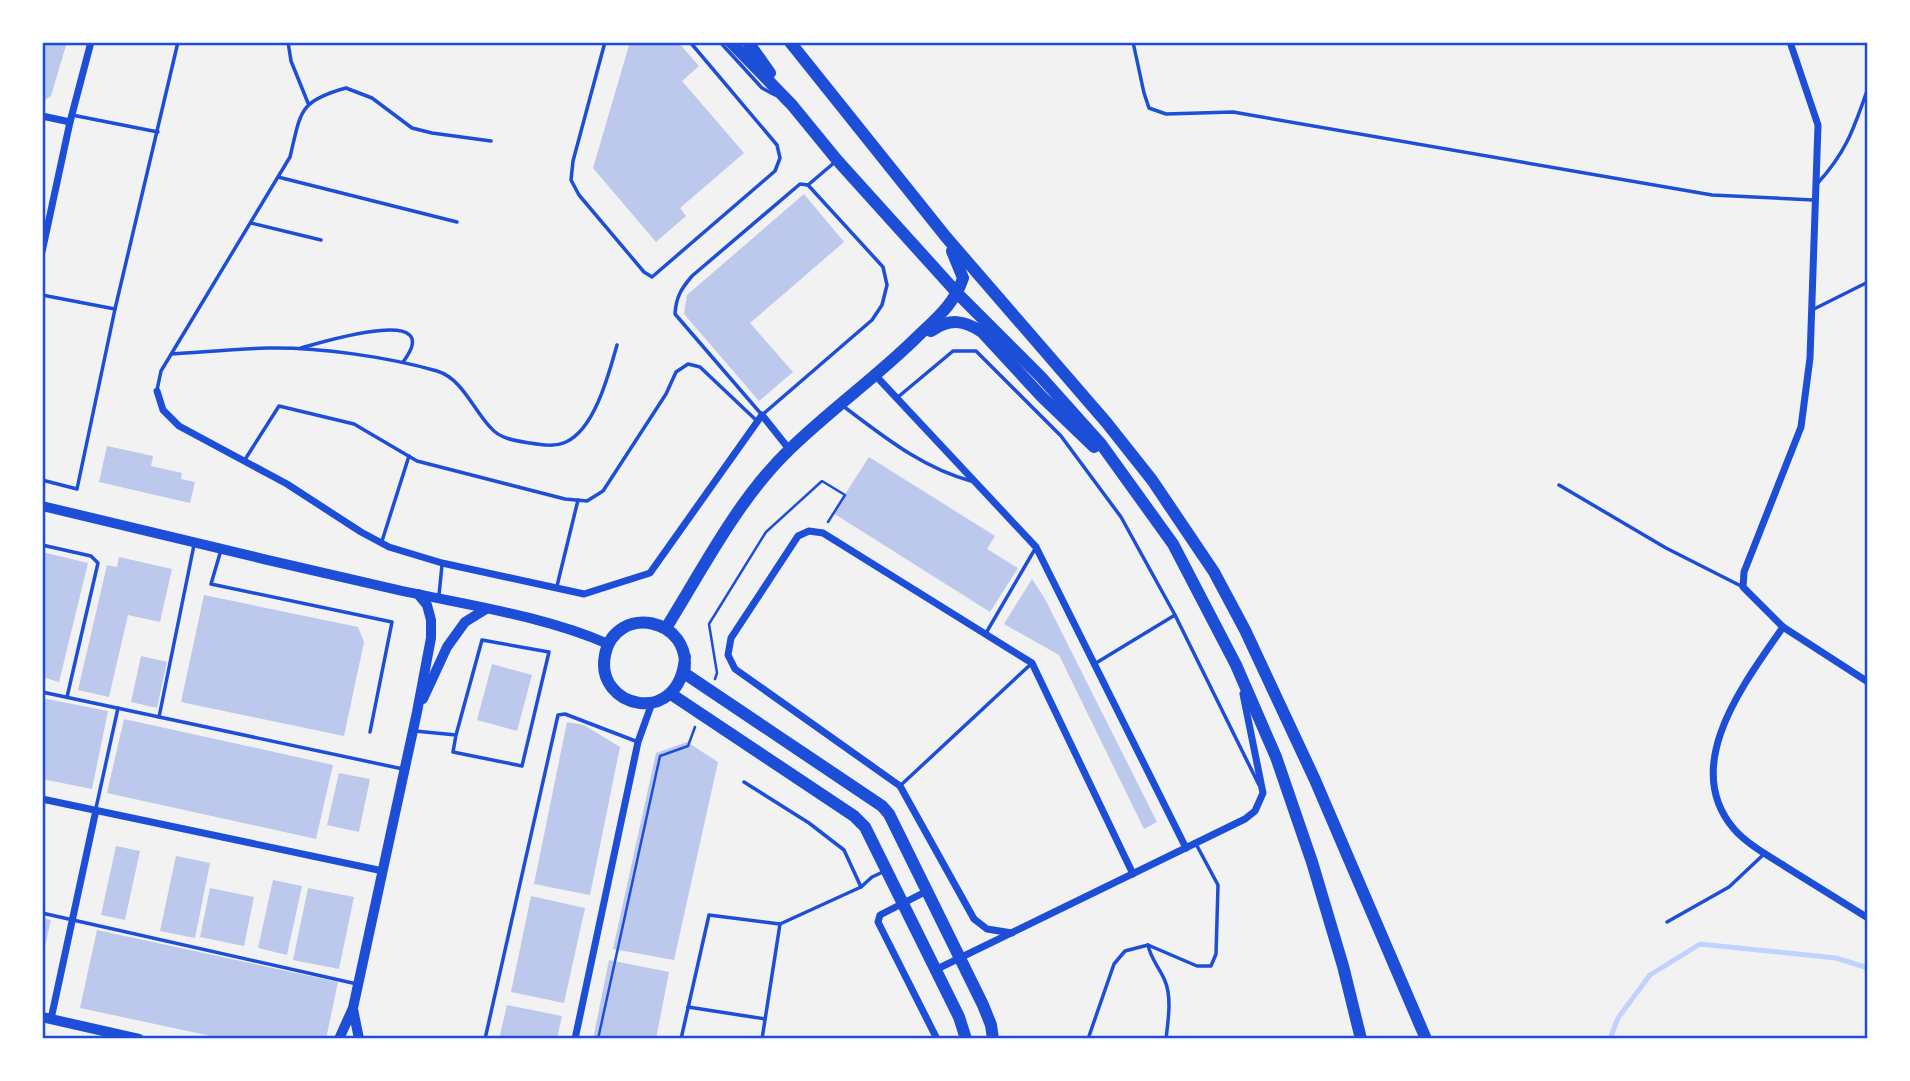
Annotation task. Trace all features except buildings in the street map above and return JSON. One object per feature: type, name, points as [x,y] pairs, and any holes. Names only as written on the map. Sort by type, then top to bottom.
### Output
[{"type":"main road","points":[[731,42],[792,105]]},
{"type":"main road","points":[[748,42],[792,105],[837,160],[958,294],[1041,377],[1101,444],[1173,544],[1236,665],[1276,757],[1312,862],[1343,966],[1361,1039]]},
{"type":"main road","points":[[790,42],[946,237],[1137,461],[1177,514],[1214,572],[1245,630],[1315,780],[1426,1039]]},
{"type":"main road","points":[[666,628],[751,493],[789,449],[877,376],[958,294],[963,278],[946,237]]},
{"type":"main road","points":[[909,345],[943,323],[959,321],[970,324],[992,342],[1078,433],[1118,467]]},
{"type":"main road","points":[[646,622],[666,628],[681,645],[685,657],[684,673],[679,684],[671,694],[652,703],[628,701],[613,689],[604,669],[608,644],[622,628],[634,624],[646,622]]},
{"type":"main road","points":[[684,673],[882,806],[889,814],[983,1004],[993,1039]]},
{"type":"main road","points":[[671,694],[854,816],[865,827],[959,1017],[966,1039]]},
{"type":"street","points":[[42,252],[71,118],[91,42]]},
{"type":"street","points":[[1790,42],[1818,125],[1810,358],[1801,427],[1744,572],[1743,587],[1783,627],[1868,682]]},
{"type":"street","points":[[42,116],[71,118]]},
{"type":"street","points":[[877,376],[1036,547],[1186,848]]},
{"type":"street","points":[[157,391],[163,410],[179,426],[287,484],[382,543],[442,563],[584,594],[650,573],[760,418],[789,449]]},
{"type":"street","points":[[42,506],[221,550],[486,609],[583,633],[608,644]]},
{"type":"street","points":[[1012,933],[987,929],[974,919],[900,786],[735,669],[728,655],[731,638],[798,536],[810,531],[823,533],[1032,663],[1133,874]]},
{"type":"street","points":[[339,1039],[353,1008],[417,712],[431,629],[428,605],[418,594]]},
{"type":"street","points":[[417,712],[447,647],[466,622],[486,609]]},
{"type":"street","points":[[1783,627],[1744,684],[1722,727],[1714,758],[1714,791],[1734,829],[1765,854],[1868,918]]},
{"type":"street","points":[[935,970],[1245,819],[1255,811],[1263,793],[1236,665]]},
{"type":"street","points":[[575,1039],[638,742],[652,703]]},
{"type":"street","points":[[42,799],[383,871]]},
{"type":"street","points":[[96,810],[73,919],[47,1018],[139,1039]]},
{"type":"street","points":[[927,891],[880,915],[878,922],[937,1039]]},
{"type":"street","points":[[353,1008],[359,1039]]},
{"type":"lane","points":[[42,480],[77,489],[115,309],[178,42]]},
{"type":"lane","points":[[288,42],[291,61],[308,103]]},
{"type":"lane","points":[[605,42],[573,161],[571,180],[579,195],[644,272],[652,277],[775,170],[780,158],[777,145],[690,42]]},
{"type":"lane","points":[[720,42],[762,88],[792,105]]},
{"type":"lane","points":[[1133,42],[1143,93],[1150,108],[1166,114],[1233,112],[1712,195],[1816,200]]},
{"type":"lane","points":[[157,391],[161,371],[290,157],[299,119],[308,103],[346,88],[372,99],[412,128],[491,141]]},
{"type":"lane","points":[[1816,185],[1836,163],[1850,140],[1868,88]]},
{"type":"lane","points":[[71,118],[158,132]]},
{"type":"lane","points":[[808,185],[837,160]]},
{"type":"lane","points":[[278,177],[457,222]]},
{"type":"lane","points":[[800,184],[808,185],[883,267],[887,285],[882,305],[872,320],[760,418],[676,314],[676,302],[680,289],[692,276],[800,184]]},
{"type":"lane","points":[[42,210],[51,212]]},
{"type":"lane","points":[[251,223],[321,240]]},
{"type":"lane","points":[[1812,310],[1868,282]]},
{"type":"lane","points":[[42,295],[115,309]]},
{"type":"lane","points":[[295,349],[361,332],[395,329],[408,334],[412,342],[412,351],[403,363]]},
{"type":"lane","points":[[172,354],[295,349],[403,363],[440,372],[455,381],[494,432],[514,441],[549,446],[568,442],[600,402],[617,345]]},
{"type":"lane","points":[[898,397],[953,351],[975,351],[1060,436],[1121,517],[1175,615],[1263,793]]},
{"type":"lane","points":[[243,461],[279,406],[355,424],[416,461],[587,501],[603,491],[666,394],[676,372],[688,364],[700,367],[760,418]]},
{"type":"lane","points":[[841,405],[896,446],[946,474],[976,482]]},
{"type":"lane","points":[[382,543],[409,456]]},
{"type":"lane","points":[[1559,485],[1666,548],[1743,587]]},
{"type":"lane","points":[[556,588],[579,500]]},
{"type":"lane","points":[[159,717],[194,543]]},
{"type":"lane","points":[[42,545],[91,556],[98,563],[67,698]]},
{"type":"lane","points":[[985,634],[1036,547]]},
{"type":"lane","points":[[221,550],[211,584],[392,622],[370,732]]},
{"type":"lane","points":[[439,598],[442,563]]},
{"type":"lane","points":[[1094,665],[1175,615]]},
{"type":"lane","points":[[482,640],[549,652],[522,766],[453,752],[456,735],[482,640]]},
{"type":"lane","points":[[900,786],[1032,663]]},
{"type":"lane","points":[[42,692],[405,770]]},
{"type":"lane","points":[[96,810],[118,708]]},
{"type":"lane","points":[[485,1039],[558,715],[565,714],[638,742]]},
{"type":"lane","points":[[413,731],[456,735]]},
{"type":"lane","points":[[744,782],[809,823],[844,850],[861,887]]},
{"type":"lane","points":[[1088,1039],[1114,964],[1125,951],[1148,945],[1197,966],[1211,965],[1216,954],[1219,885],[1195,843]]},
{"type":"lane","points":[[1667,922],[1729,887],[1765,854]]},
{"type":"lane","points":[[681,1039],[709,915],[780,924],[861,887],[872,877],[886,871]]},
{"type":"lane","points":[[42,912],[358,984]]},
{"type":"lane","points":[[762,1039],[780,924]]},
{"type":"lane","points":[[1148,945],[1150,957],[1166,983],[1169,998],[1166,1039]]},
{"type":"lane","points":[[688,1007],[765,1019]]},
{"type":"path","points":[[717,673],[709,624],[766,532],[822,481],[845,495],[832,513],[823,533]]},
{"type":"path","points":[[598,1039],[660,756],[688,746]]},
{"type":"waterway","points":[[1610,1039],[1618,1018],[1650,975],[1700,944],[1836,958],[1868,968]]}]
